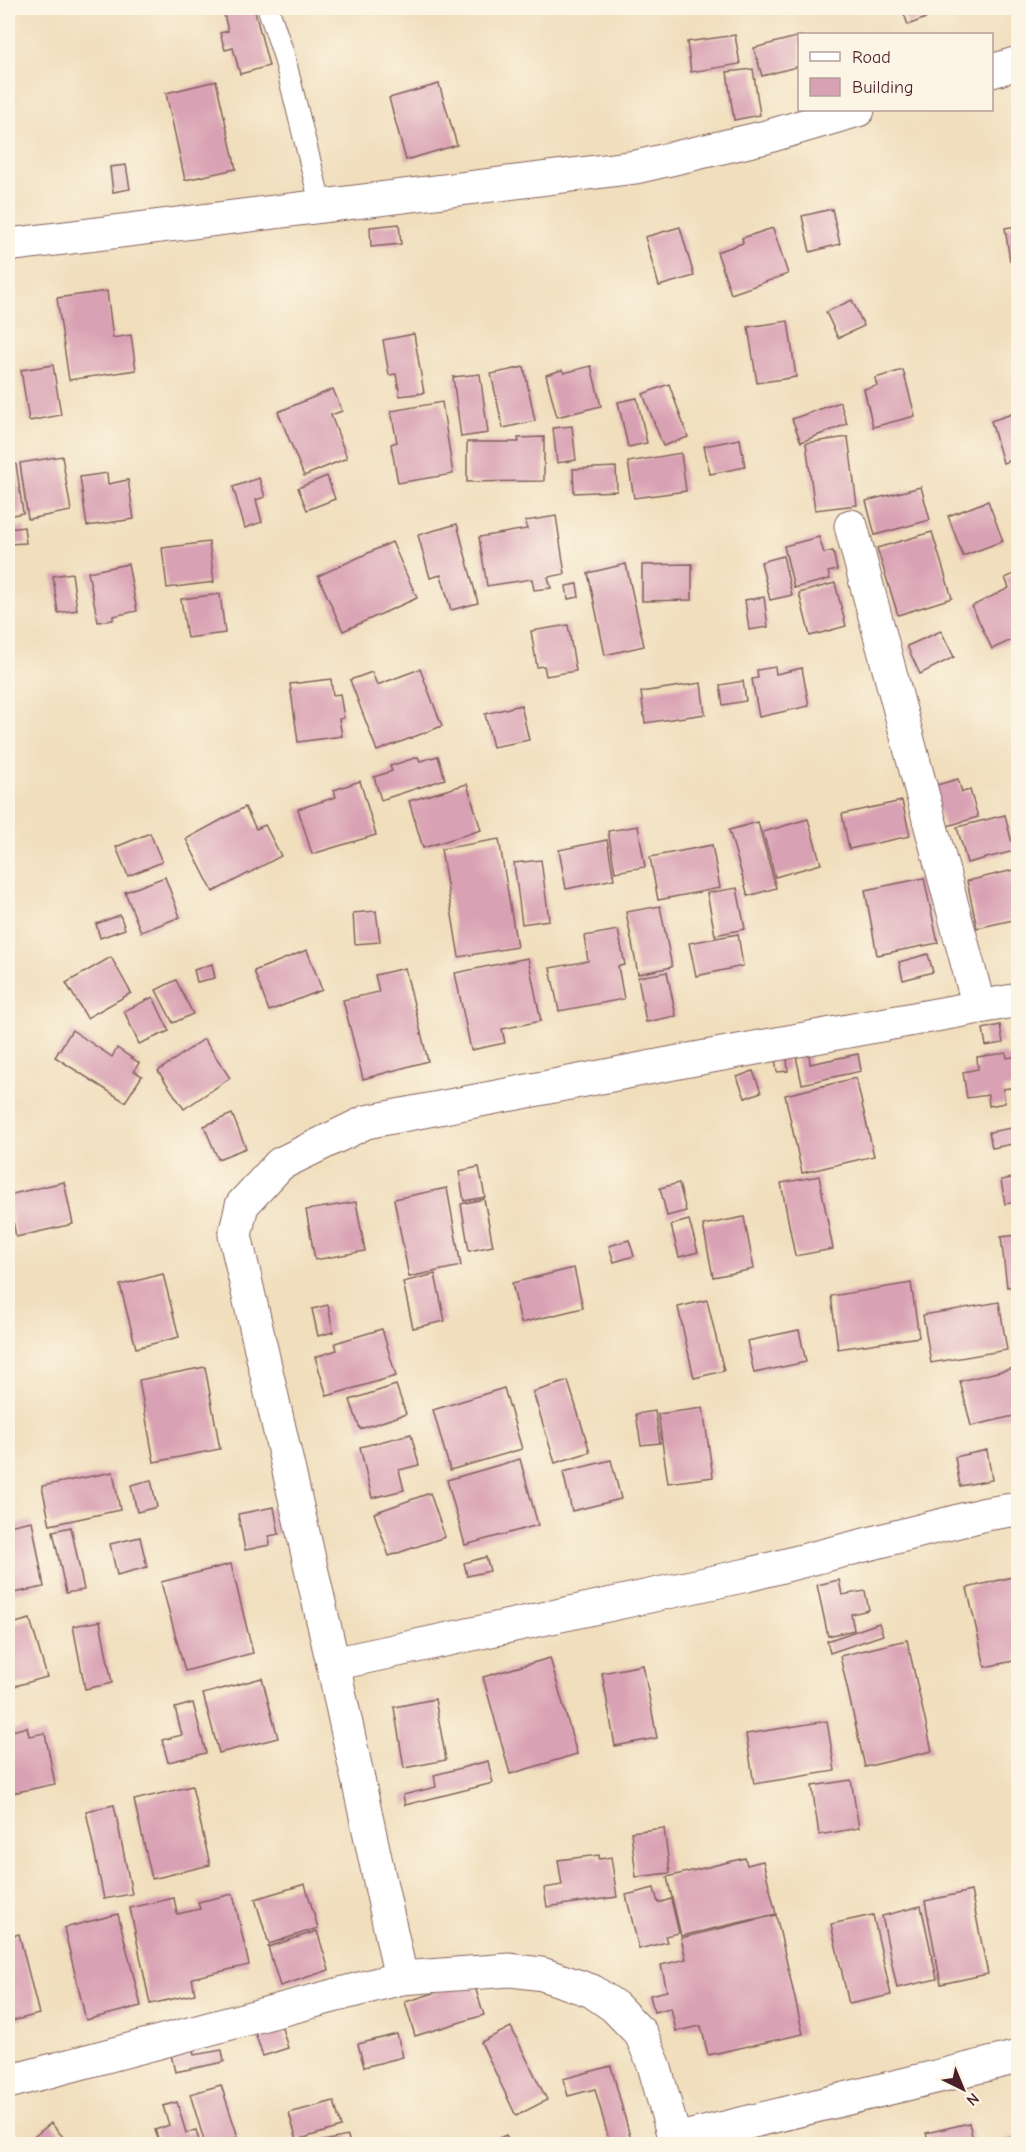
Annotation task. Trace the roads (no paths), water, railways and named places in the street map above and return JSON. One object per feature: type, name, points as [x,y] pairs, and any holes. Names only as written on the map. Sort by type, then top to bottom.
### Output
[{"type":"street","points":[[993,71],[1018,63]]},
{"type":"street","points":[[8,245],[636,167],[766,137],[855,111]]},
{"type":"street","points":[[851,526],[979,1007]]},
{"type":"street","points":[[401,1978],[333,1664],[235,1235],[242,1205],[280,1164],[366,1122],[1018,1000]]},
{"type":"street","points":[[333,1664],[747,1575],[986,1514],[1018,1509]]},
{"type":"street","points":[[8,2082],[401,1978],[510,1970],[542,1974],[592,1991],[615,2007],[640,2034],[654,2065],[675,2142],[1018,2057]]},
{"type":"lane","points":[[268,8],[284,56],[321,206]]}]
